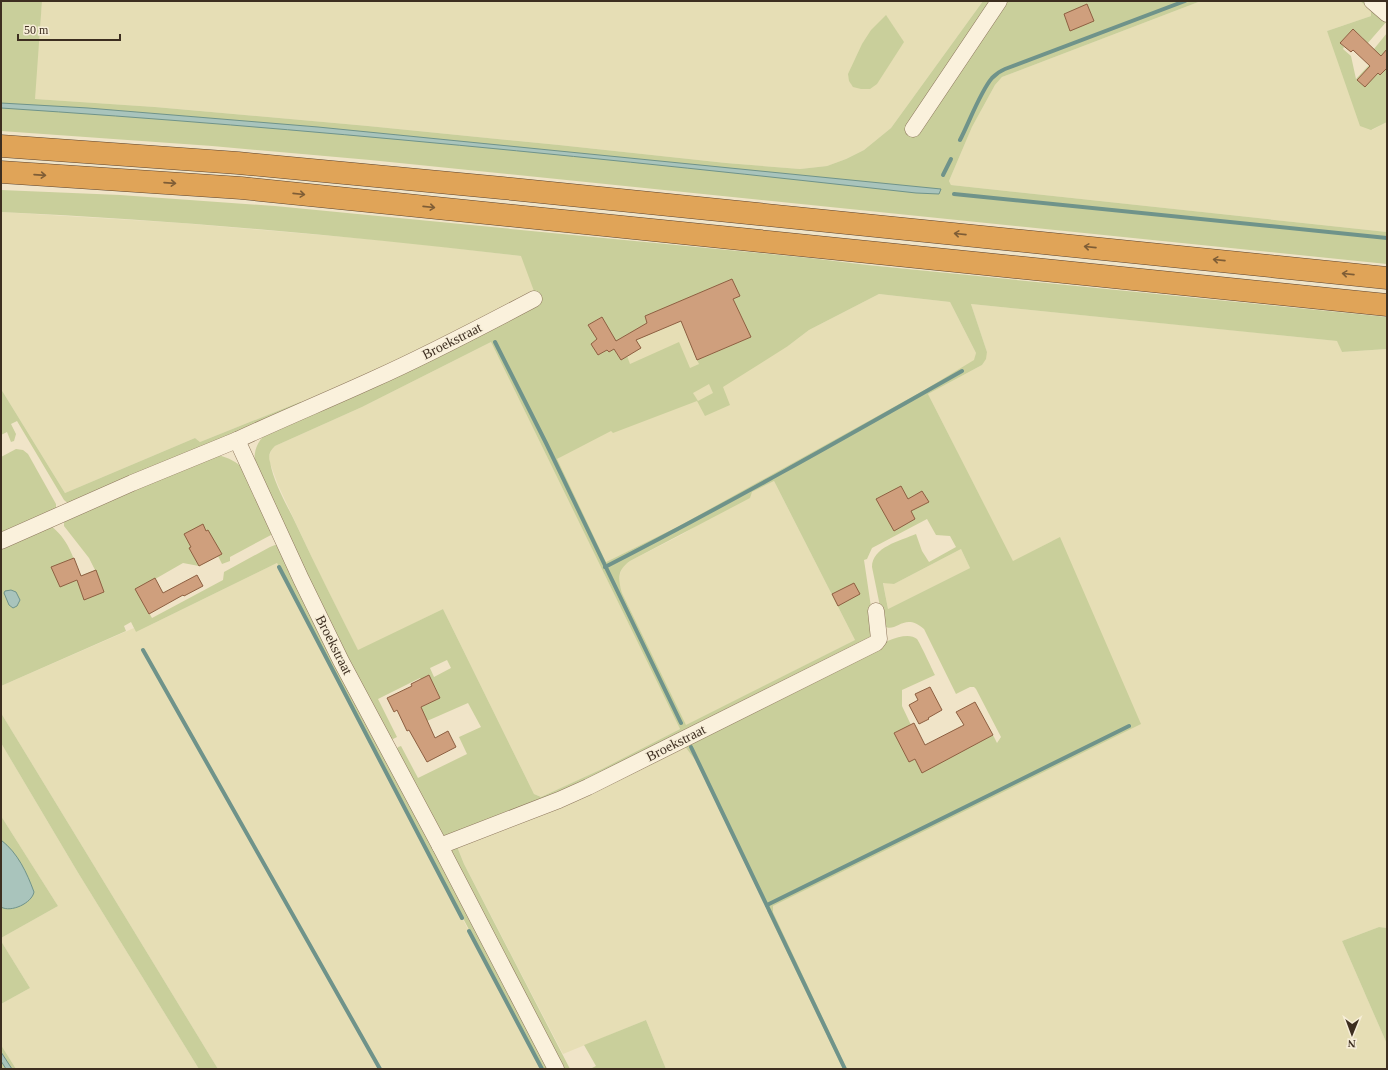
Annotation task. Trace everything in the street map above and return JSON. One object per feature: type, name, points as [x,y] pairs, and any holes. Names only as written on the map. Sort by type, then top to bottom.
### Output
[{"type":"highway","points":[[1,146],[238,163],[495,187],[1387,278]]},
{"type":"highway","points":[[1,172],[248,189],[1387,305]]},
{"type":"street","points":[[913,129],[999,1]]},
{"type":"street","points":[[1372,1],[1387,14]]},
{"type":"street","name":"Broekstraat","points":[[1,540],[132,483],[237,440],[373,380],[455,341],[534,299]]},
{"type":"street","name":"Broekstraat","points":[[237,440],[301,579],[338,654],[556,1069]]},
{"type":"street","name":"Broekstraat","points":[[440,846],[545,806],[588,787],[876,643],[879,639],[876,611]]},
{"type":"shaded area","points":[[42,1],[983,1],[891,128],[864,150],[846,159],[827,166],[800,169],[726,163],[368,126],[155,107],[34,99]]},
{"type":"shaded area","points":[[1201,1],[1360,1],[1371,11],[1371,16],[1327,31],[1372,130],[1387,122],[1387,232],[951,185],[949,181],[972,127],[995,85],[1002,77]]},
{"type":"shaded area","points":[[1,212],[181,223],[403,242],[732,279],[788,346],[809,330],[879,294],[950,302],[976,353],[975,360],[926,389],[679,526],[606,562],[556,460],[563,455],[499,328],[430,348],[308,402],[300,402],[200,442],[195,438],[65,493],[1,389]]},
{"type":"shaded area","points":[[971,304],[1338,341],[1342,352],[1387,349],[1387,928],[1379,927],[1342,941],[1387,1044],[1387,1069],[847,1069],[773,912],[773,906],[1140,723],[1052,541],[1013,562],[928,394],[982,365],[987,352]]},
{"type":"shaded area","points":[[491,342],[680,729],[602,769],[541,797],[534,794],[443,609],[358,651],[320,575],[278,485],[269,457],[275,446],[362,407]]},
{"type":"shaded area","points":[[774,481],[855,640],[686,726],[622,593],[619,583],[620,574],[623,566],[630,561],[681,535],[752,492]]},
{"type":"shaded area","points":[[961,549],[970,568],[888,609],[883,582],[894,584]]},
{"type":"shaded area","points":[[277,563],[542,1069],[218,1069],[1,713],[1,686],[134,628],[136,632]]},
{"type":"shaded area","points":[[1,743],[77,871],[199,1069],[16,1069],[1,1045],[1,1004],[30,988],[1,941],[1,938],[58,906],[1,816]]},
{"type":"shaded area","points":[[681,747],[686,748],[696,761],[843,1069],[666,1069],[646,1020],[563,1054],[464,864],[458,849],[460,844]]},
{"type":"green space","points":[[1,1],[42,1],[35,99],[155,107],[368,126],[726,163],[800,169],[827,166],[846,159],[864,150],[891,128],[983,1],[1201,1],[1002,77],[995,85],[972,127],[949,181],[951,185],[1387,232],[1387,264],[370,160],[212,146],[1,131]]},
{"type":"green space","points":[[1360,1],[1366,1],[1387,21],[1367,44],[1359,43],[1363,38],[1353,29],[1340,43],[1344,47],[1343,49],[1351,56],[1356,79],[1369,65],[1374,49],[1387,33],[1387,122],[1371,130],[1360,126],[1327,31],[1371,16],[1371,11]]},
{"type":"green space","points":[[886,15],[904,42],[877,84],[870,89],[853,87],[849,81],[848,74],[862,44],[871,30]]},
{"type":"green space","points":[[1,190],[120,195],[275,206],[810,258],[1387,317],[1387,349],[1342,352],[1337,341],[971,304],[987,352],[986,359],[982,365],[928,394],[1013,561],[1060,537],[1141,724],[773,906],[773,912],[847,1069],[843,1069],[696,761],[686,748],[681,747],[597,789],[555,808],[460,844],[458,849],[464,864],[570,1069],[562,1069],[451,858],[451,852],[455,844],[562,803],[873,647],[889,640],[901,637],[907,636],[917,639],[935,675],[902,690],[902,706],[911,725],[894,733],[909,762],[915,759],[922,772],[933,767],[927,753],[930,752],[936,764],[993,735],[997,743],[1001,737],[976,689],[974,687],[970,687],[956,694],[924,629],[911,622],[906,622],[888,628],[884,626],[872,567],[873,560],[877,554],[895,542],[916,534],[922,551],[929,562],[956,547],[950,536],[936,535],[927,519],[872,548],[867,559],[864,560],[874,630],[871,637],[864,644],[573,790],[456,836],[442,836],[437,832],[395,753],[398,747],[401,746],[418,778],[467,754],[459,737],[481,727],[468,703],[427,721],[421,707],[440,698],[435,687],[426,691],[420,678],[378,699],[397,737],[393,739],[386,737],[301,571],[255,464],[255,454],[259,442],[269,431],[386,380],[538,302],[521,256],[196,224],[1,212]],"holes":[[[732,279],[740,296],[733,299],[751,337],[697,360],[699,364],[690,368],[679,342],[630,364],[627,356],[621,360],[614,349],[609,352],[607,350],[598,355],[592,344],[597,339],[588,325],[601,317],[615,342],[631,332],[636,340],[651,334],[645,316]],[[879,294],[950,302],[976,353],[974,360],[926,389],[679,526],[606,562],[557,459],[611,431],[613,433],[697,401],[705,416],[730,405],[723,387],[788,346],[809,330]],[[491,342],[680,729],[602,769],[541,797],[534,794],[443,609],[358,650],[278,486],[269,457],[275,446],[362,407]],[[709,384],[713,393],[698,401],[693,393]],[[774,481],[855,640],[686,725],[622,593],[619,579],[621,571],[630,561],[750,498],[752,492]],[[961,549],[970,568],[888,609],[883,583],[894,584]],[[447,660],[451,668],[434,677],[430,668]]]},
{"type":"green space","points":[[1,389],[65,493],[195,438],[200,442],[300,402],[308,402],[70,505],[64,500],[17,421],[11,424],[16,434],[14,441],[11,442],[7,432],[1,435]]},
{"type":"green space","points":[[16,449],[23,450],[28,454],[56,504],[56,511],[1,534],[1,457]]},
{"type":"green space","points":[[214,455],[222,456],[236,462],[242,467],[273,531],[271,535],[230,557],[230,561],[222,564],[218,556],[199,566],[183,563],[136,590],[152,618],[223,580],[224,572],[270,547],[275,545],[279,546],[550,1069],[542,1069],[277,563],[136,632],[131,622],[124,626],[126,631],[1,686],[1,546],[50,525],[66,542],[80,576],[95,570],[89,558],[64,526],[64,520]]},
{"type":"green space","points":[[1,713],[218,1069],[199,1069],[77,871],[1,743]]},
{"type":"green space","points":[[1,816],[58,906],[1,938]]},
{"type":"green space","points":[[1379,927],[1387,928],[1387,1044],[1342,941]]},
{"type":"green space","points":[[1,941],[30,988],[1,1004]]},
{"type":"green space","points":[[646,1020],[666,1069],[590,1069],[596,1066],[584,1045]]},
{"type":"green space","points":[[1,1045],[16,1069],[1,1069]]},
{"type":"water","points":[[1,103],[88,108],[318,127],[941,189],[939,194],[916,193],[459,145],[230,125],[1,108]]},
{"type":"water","points":[[11,590],[16,592],[20,600],[17,606],[13,608],[9,605],[4,593],[5,591]]},
{"type":"water","points":[[1,840],[17,857],[34,892],[25,903],[10,909],[1,907]]},
{"type":"water","points":[[1,1052],[12,1069],[6,1069],[1,1061]]},
{"type":"building","points":[[1087,4],[1094,21],[1070,31],[1064,14]]},
{"type":"building","points":[[1353,29],[1381,56],[1387,49],[1387,68],[1380,75],[1378,73],[1365,87],[1357,80],[1370,66],[1353,50],[1351,52],[1340,43]]},
{"type":"building","points":[[732,279],[740,296],[733,299],[751,337],[697,360],[681,321],[636,340],[641,348],[621,360],[614,349],[609,352],[607,350],[598,355],[591,344],[597,339],[588,325],[602,317],[616,341],[647,323],[645,316]]},
{"type":"building","points":[[901,486],[908,499],[922,491],[929,502],[911,511],[915,519],[894,531],[876,499]]},
{"type":"building","points":[[203,524],[206,531],[208,530],[222,554],[199,566],[189,548],[191,547],[184,534]]},
{"type":"building","points":[[74,558],[81,576],[96,570],[104,592],[84,600],[77,580],[60,587],[51,567]]},
{"type":"building","points":[[197,575],[203,586],[184,596],[183,595],[149,614],[135,589],[155,578],[163,593]]},
{"type":"building","points":[[854,583],[860,594],[838,606],[832,594]]},
{"type":"building","points":[[429,675],[440,698],[421,707],[435,738],[448,731],[456,747],[427,762],[409,730],[407,731],[397,710],[394,712],[387,698],[412,686],[411,684]]},
{"type":"building","points":[[930,687],[942,710],[919,724],[909,705],[918,700],[915,694]]},
{"type":"building","points":[[975,702],[993,735],[922,773],[915,759],[909,762],[894,733],[914,723],[925,745],[964,725],[956,712]]},
{"type":"waterway","points":[[960,140],[983,91],[992,78],[1000,72],[1185,1]]},
{"type":"waterway","points":[[943,175],[951,159]]},
{"type":"waterway","points":[[954,194],[1387,238]]},
{"type":"waterway","points":[[495,342],[546,443],[681,723]]},
{"type":"waterway","points":[[605,567],[740,495],[962,371]]},
{"type":"waterway","points":[[279,567],[462,918]]},
{"type":"waterway","points":[[143,650],[380,1069]]},
{"type":"waterway","points":[[767,905],[1129,726]]},
{"type":"waterway","points":[[691,747],[845,1069]]},
{"type":"waterway","points":[[469,931],[542,1069]]}]
